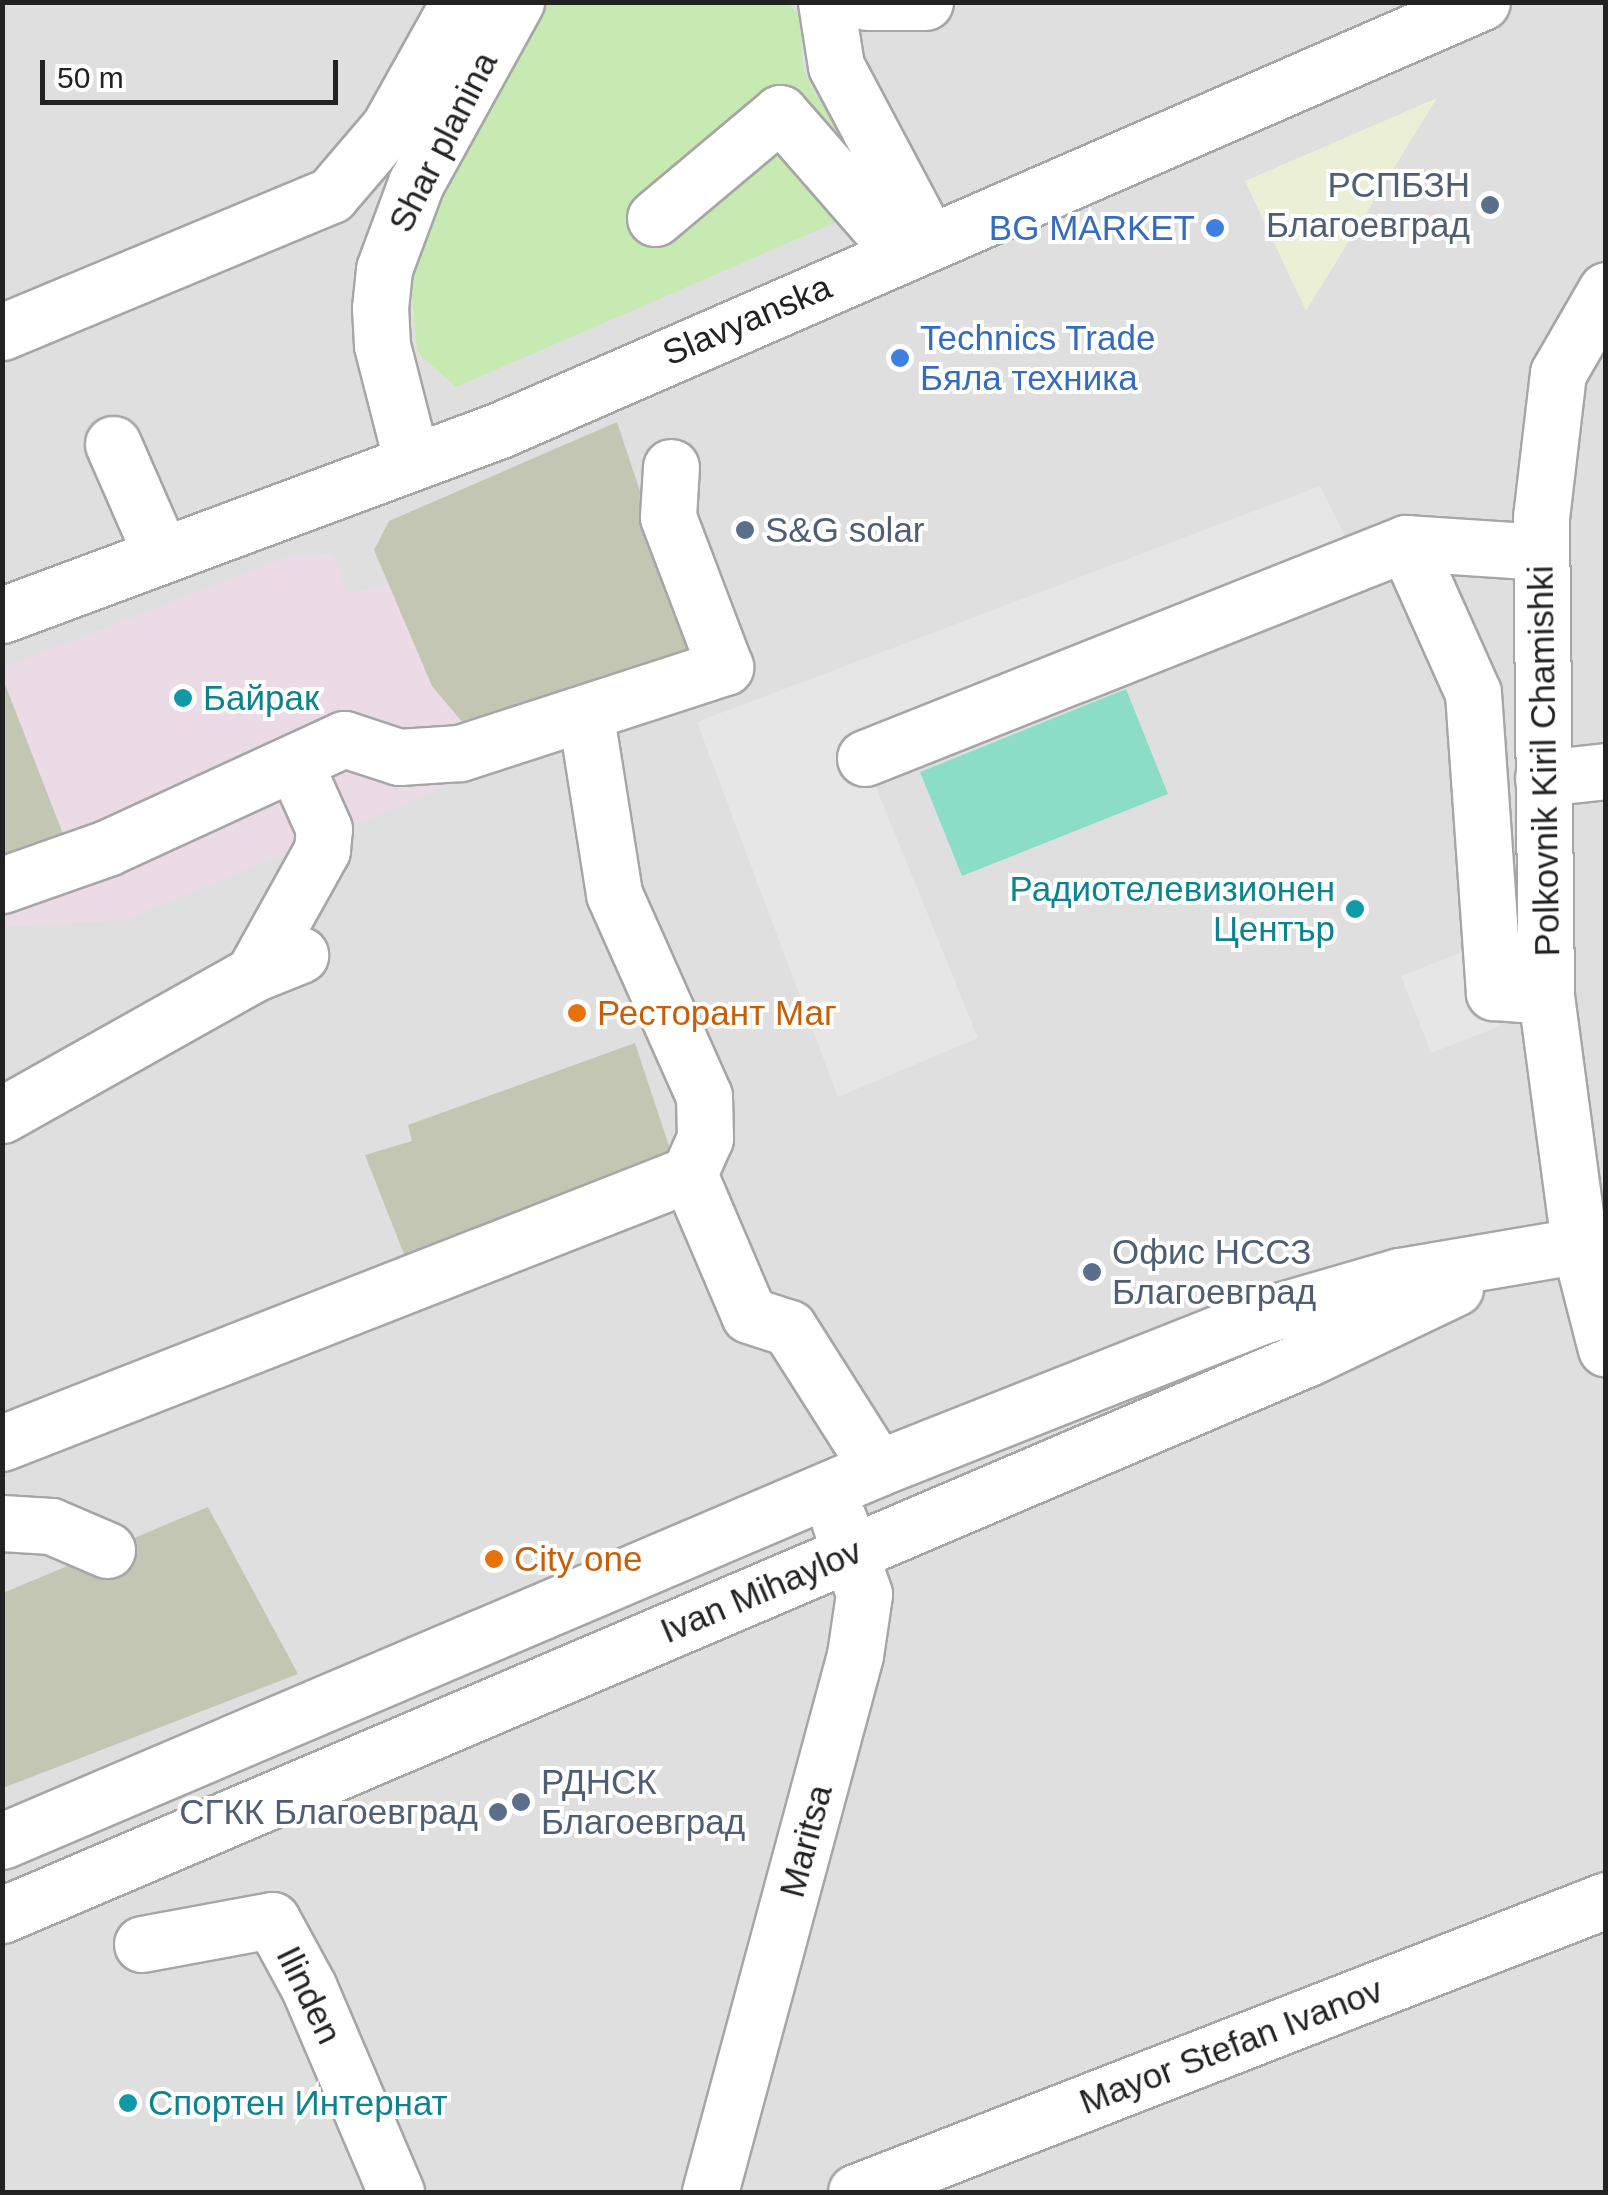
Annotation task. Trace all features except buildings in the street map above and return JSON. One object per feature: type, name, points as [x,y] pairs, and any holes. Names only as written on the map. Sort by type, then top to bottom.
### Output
[{"type":"street","points":[[2,332],[331,195],[389,127],[460,2]]},
{"type":"street","name":"Shar planina","points":[[412,462],[382,344],[384,269],[416,184],[516,2]]},
{"type":"street","points":[[826,2],[836,66],[916,248]]},
{"type":"street","points":[[867,2],[924,2]]},
{"type":"street","name":"Slavyanska","points":[[2,615],[500,430],[1482,2]]},
{"type":"street","points":[[655,218],[780,113],[916,248]]},
{"type":"street","name":"Polkovnik Kiril Chamishki","points":[[1606,290],[1541,517],[1546,996],[1592,1243],[1606,1349]]},
{"type":"street","points":[[113,444],[161,554]]},
{"type":"street","points":[[2,886],[107,848],[344,739],[399,756],[460,753],[725,668],[668,517],[670,467]]},
{"type":"street","points":[[865,758],[1406,543],[1542,552]]},
{"type":"street","points":[[1406,543],[1473,693],[1494,992],[1546,996]]},
{"type":"street","points":[[2,1443],[689,1174],[705,1138],[704,1096],[614,894],[587,723],[590,712]]},
{"type":"street","points":[[2,1116],[277,965],[322,850],[324,828],[294,762]]},
{"type":"street","points":[[1543,778],[1606,771]]},
{"type":"street","points":[[689,1174],[749,1315],[789,1328],[878,1468]]},
{"type":"street","name":"Ivan Mihaylov","points":[[2,1841],[878,1468],[1265,1315],[1399,1276],[1592,1243]]},
{"type":"street","name":"Ivan Mihaylov","points":[[2,1915],[1308,1358],[1516,1258]]},
{"type":"street","name":"Maritsa","points":[[710,2192],[855,1655],[864,1594],[853,1552],[826,1490]]},
{"type":"street","points":[[2,1523],[51,1526],[107,1550]]},
{"type":"street","name":"Mayor Stefan Ivanov","points":[[856,2192],[1606,1900]]},
{"type":"street","name":"Ilinden","points":[[142,1944],[272,1920],[309,1988],[396,2192]]},
{"type":"shaded area","points":[[3,3],[1605,3],[1605,2192],[3,2192]]},
{"type":"shaded area","points":[[1437,98],[1306,311],[1245,181]]},
{"type":"shaded area","points":[[617,422],[694,654],[473,735],[432,686],[374,550],[389,521]]},
{"type":"shaded area","points":[[1320,486],[1349,545],[871,775],[978,1038],[838,1097],[697,722]]},
{"type":"shaded area","points":[[553,552],[628,711],[125,920],[3,927],[3,668],[289,556],[332,554],[348,593]]},
{"type":"shaded area","points":[[2,680],[70,852],[3,878]]},
{"type":"shaded area","points":[[1470,949],[1500,1026],[1431,1053],[1401,976]]},
{"type":"shaded area","points":[[635,1043],[672,1155],[407,1262],[365,1155],[412,1141],[408,1125]]},
{"type":"shaded area","points":[[208,1507],[298,1674],[3,1788],[3,1593]]},
{"type":"green space","points":[[543,3],[788,3],[801,18],[803,70],[878,204],[456,387],[417,352],[411,282],[414,255]]},
{"type":"green space","points":[[1126,689],[1168,794],[962,876],[920,772]]},
{"type":"place","name":"РСПБЗН Благоевград","points":[[1490,205]]},
{"type":"place","name":"BG MARKET","points":[[1215,228]]},
{"type":"place","name":"Technics Trade Бяла техника","points":[[900,358]]},
{"type":"place","name":"S&G solar","points":[[745,530]]},
{"type":"place","name":"Байрак","points":[[183,698]]},
{"type":"place","name":"Радиотелевизионен Център","points":[[1355,909]]},
{"type":"place","name":"Ресторант Маг","points":[[577,1013]]},
{"type":"place","name":"Офис НССЗ Благоевград","points":[[1092,1272]]},
{"type":"place","name":"City one","points":[[494,1559]]},
{"type":"place","name":"РДНСК Благоевград","points":[[521,1802]]},
{"type":"place","name":"СГКК Благоевград","points":[[498,1812]]},
{"type":"place","name":"Спортен Интернат","points":[[128,2103]]}]
